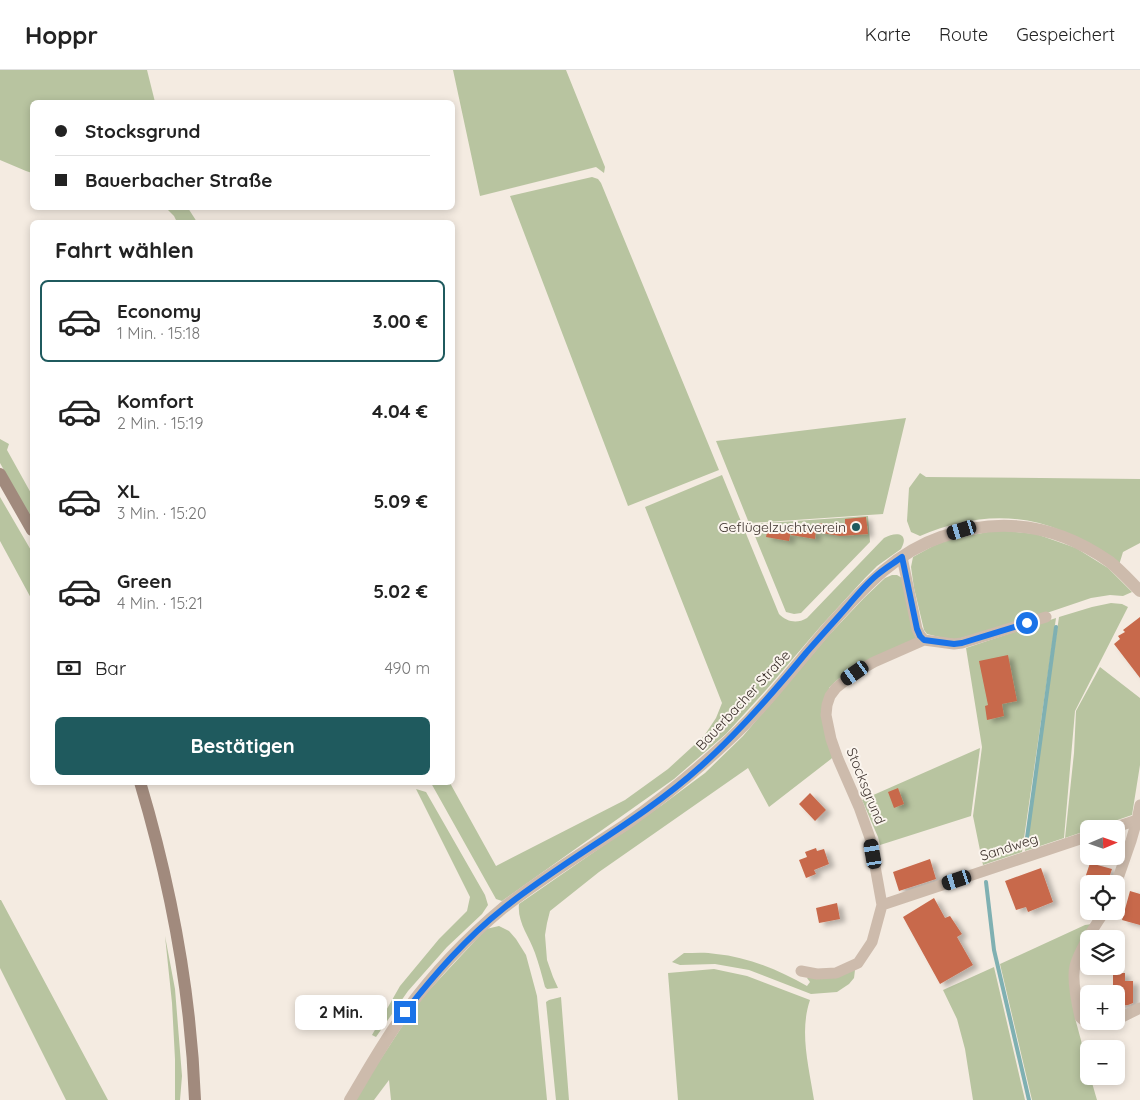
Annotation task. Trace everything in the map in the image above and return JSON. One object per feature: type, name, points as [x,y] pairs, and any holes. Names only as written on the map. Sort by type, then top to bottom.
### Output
[{"type":"main road","points":[[0,474],[30,526]]},
{"type":"main road","points":[[141,785],[155,836],[179,945],[191,1031],[195,1098]]},
{"type":"street","name":"Bauerbacher Straße","points":[[350,1100],[405,1012],[431,979],[457,951],[509,904],[666,795],[698,768],[753,715],[859,593],[876,576],[902,557],[930,541],[962,530],[990,526],[1028,527],[1045,530],[1080,543],[1122,572],[1140,591]]},
{"type":"street","points":[[902,557],[917,629],[924,640],[954,644],[962,643],[1046,617]]},
{"type":"street","name":"Stocksgrund","points":[[801,971],[817,974],[836,973],[858,963],[872,942],[882,905],[870,838],[833,746],[827,721],[827,705],[830,696],[836,688],[855,673],[874,662],[924,640]]},
{"type":"street","points":[[1119,875],[1138,820],[1140,805]]},
{"type":"street","points":[[1125,824],[1138,820]]},
{"type":"street","name":"Sandweg","points":[[882,905],[1080,839]]},
{"type":"street","points":[[1080,1017],[1076,1002],[1075,966],[1080,953],[1099,920]]},
{"type":"street","points":[[1125,1016],[1140,1008]]},
{"type":"green space","points":[[0,70],[147,70],[154,100],[30,100],[30,172],[0,160]]},
{"type":"green space","points":[[453,70],[566,70],[605,167],[604,173],[596,167],[480,196]]},
{"type":"green space","points":[[592,177],[598,179],[601,183],[719,470],[628,506],[510,196]]},
{"type":"green space","points":[[168,210],[189,210],[196,220],[176,220]]},
{"type":"green space","points":[[906,418],[883,514],[749,523],[716,441]]},
{"type":"green space","points":[[0,439],[9,444],[7,450],[30,491],[30,516],[0,463]]},
{"type":"green space","points":[[920,473],[926,477],[1140,479],[1140,543],[1123,552],[1119,565],[1067,533],[1026,521],[1009,519],[973,520],[937,529],[920,536],[911,532],[907,521],[909,488]]},
{"type":"green space","points":[[722,475],[779,614],[785,619],[796,621],[807,618],[884,538],[897,534],[903,537],[904,540],[901,549],[877,566],[865,578],[726,734],[674,779],[502,901],[496,899],[432,785],[451,785],[496,866],[625,800],[668,769],[704,736],[716,718],[722,703],[645,507]]},
{"type":"green space","points":[[0,497],[30,549],[30,596],[0,541]]},
{"type":"green space","points":[[868,516],[870,542],[801,613],[786,612],[750,524]]},
{"type":"green space","points":[[997,530],[1036,534],[1076,548],[1108,568],[1132,592],[1123,596],[1110,595],[1091,598],[1029,619],[954,640],[927,634],[924,630],[914,588],[911,567],[913,557],[948,540]]},
{"type":"green space","points":[[892,575],[902,578],[918,638],[859,665],[838,679],[829,688],[833,757],[769,807],[748,768],[599,872],[550,911],[545,935],[547,960],[558,988],[547,989],[520,917],[519,904],[705,773],[743,736],[829,635],[885,578]]},
{"type":"green space","points":[[1111,603],[1122,604],[1128,607],[1075,711],[1064,838],[1025,851],[1059,617]]},
{"type":"green space","points":[[1056,618],[1022,852],[983,865],[973,816],[982,747],[966,648]]},
{"type":"green space","points":[[1100,667],[1140,698],[1140,765],[1132,815],[1117,820],[1080,820],[1080,833],[1065,838],[1074,753],[1076,711]]},
{"type":"green space","points":[[980,748],[971,816],[880,845],[862,800]]},
{"type":"green space","points":[[416,789],[426,792],[485,895],[488,905],[482,914],[447,947],[408,991],[376,1037],[372,1035],[400,986],[439,939],[467,911],[470,897]]},
{"type":"green space","points":[[0,900],[108,1100],[66,1100],[0,968]]},
{"type":"green space","points":[[1092,924],[1089,930],[1080,930],[1080,946],[1077,952],[1075,1018],[1081,1040],[1080,1085],[1093,1085],[1097,1100],[1032,1100],[1000,964],[1085,925]]},
{"type":"green space","points":[[499,926],[509,931],[526,955],[537,996],[547,1100],[391,1100],[389,1080],[374,1100],[354,1100],[418,1002],[486,929]]},
{"type":"green space","points":[[165,936],[175,989],[182,1076],[180,1100],[175,1100],[172,1003]]},
{"type":"green space","points":[[684,953],[708,953],[740,958],[774,970],[807,986],[810,982],[807,978],[855,970],[854,978],[837,992],[811,994],[749,970],[715,964],[680,965],[672,962]]},
{"type":"green space","points":[[994,967],[1025,1100],[973,1100],[965,1049],[957,1019],[943,990]]},
{"type":"green space","points":[[714,969],[747,976],[810,1000],[805,1024],[805,1037],[814,1100],[678,1100],[668,973]]},
{"type":"green space","points":[[561,997],[569,1100],[556,1100],[546,1002]]},
{"type":"building","points":[[866,517],[868,534],[840,536],[817,532],[819,523],[845,528],[845,519]]},
{"type":"building","points":[[792,526],[816,530],[815,539],[791,535]]},
{"type":"building","points":[[768,528],[791,531],[789,541],[766,537]]},
{"type":"building","points":[[1140,617],[1140,678],[1114,644],[1120,639],[1118,636],[1125,632],[1123,630]]},
{"type":"building","points":[[1008,655],[1017,701],[1002,704],[1004,716],[987,720],[985,706],[988,705],[979,661]]},
{"type":"building","points":[[898,788],[904,804],[894,808],[888,792]]},
{"type":"building","points":[[810,793],[826,810],[815,821],[799,804]]},
{"type":"building","points":[[816,848],[817,851],[824,849],[829,864],[814,870],[816,874],[806,878],[799,860],[807,857],[805,852]]},
{"type":"building","points":[[930,859],[936,879],[899,891],[893,872]]},
{"type":"building","points":[[1089,865],[1112,869],[1110,875],[1086,875]]},
{"type":"building","points":[[1041,868],[1053,902],[1028,912],[1026,907],[1016,910],[1005,881]]},
{"type":"building","points":[[1130,891],[1140,894],[1140,925],[1122,920],[1125,920],[1125,909]]},
{"type":"building","points":[[934,898],[945,918],[950,916],[962,934],[957,937],[973,965],[940,984],[903,917]]},
{"type":"building","points":[[837,903],[840,919],[819,923],[816,908]]},
{"type":"building","points":[[1113,975],[1125,975],[1125,981],[1133,981],[1133,1003],[1125,1005],[1125,985],[1113,985]]},
{"type":"waterway","points":[[1026,845],[1056,627]]},
{"type":"waterway","points":[[986,882],[994,950],[1029,1100]]},
{"type":"place","name":"Geflügelzuchtverein","points":[[856,527]]},
{"type":"route","points":[[405,1012],[431,979],[457,951],[503,908],[666,795],[732,737],[854,599],[876,576],[902,557],[917,629],[924,640],[954,644],[962,643],[1027,623]]}]
